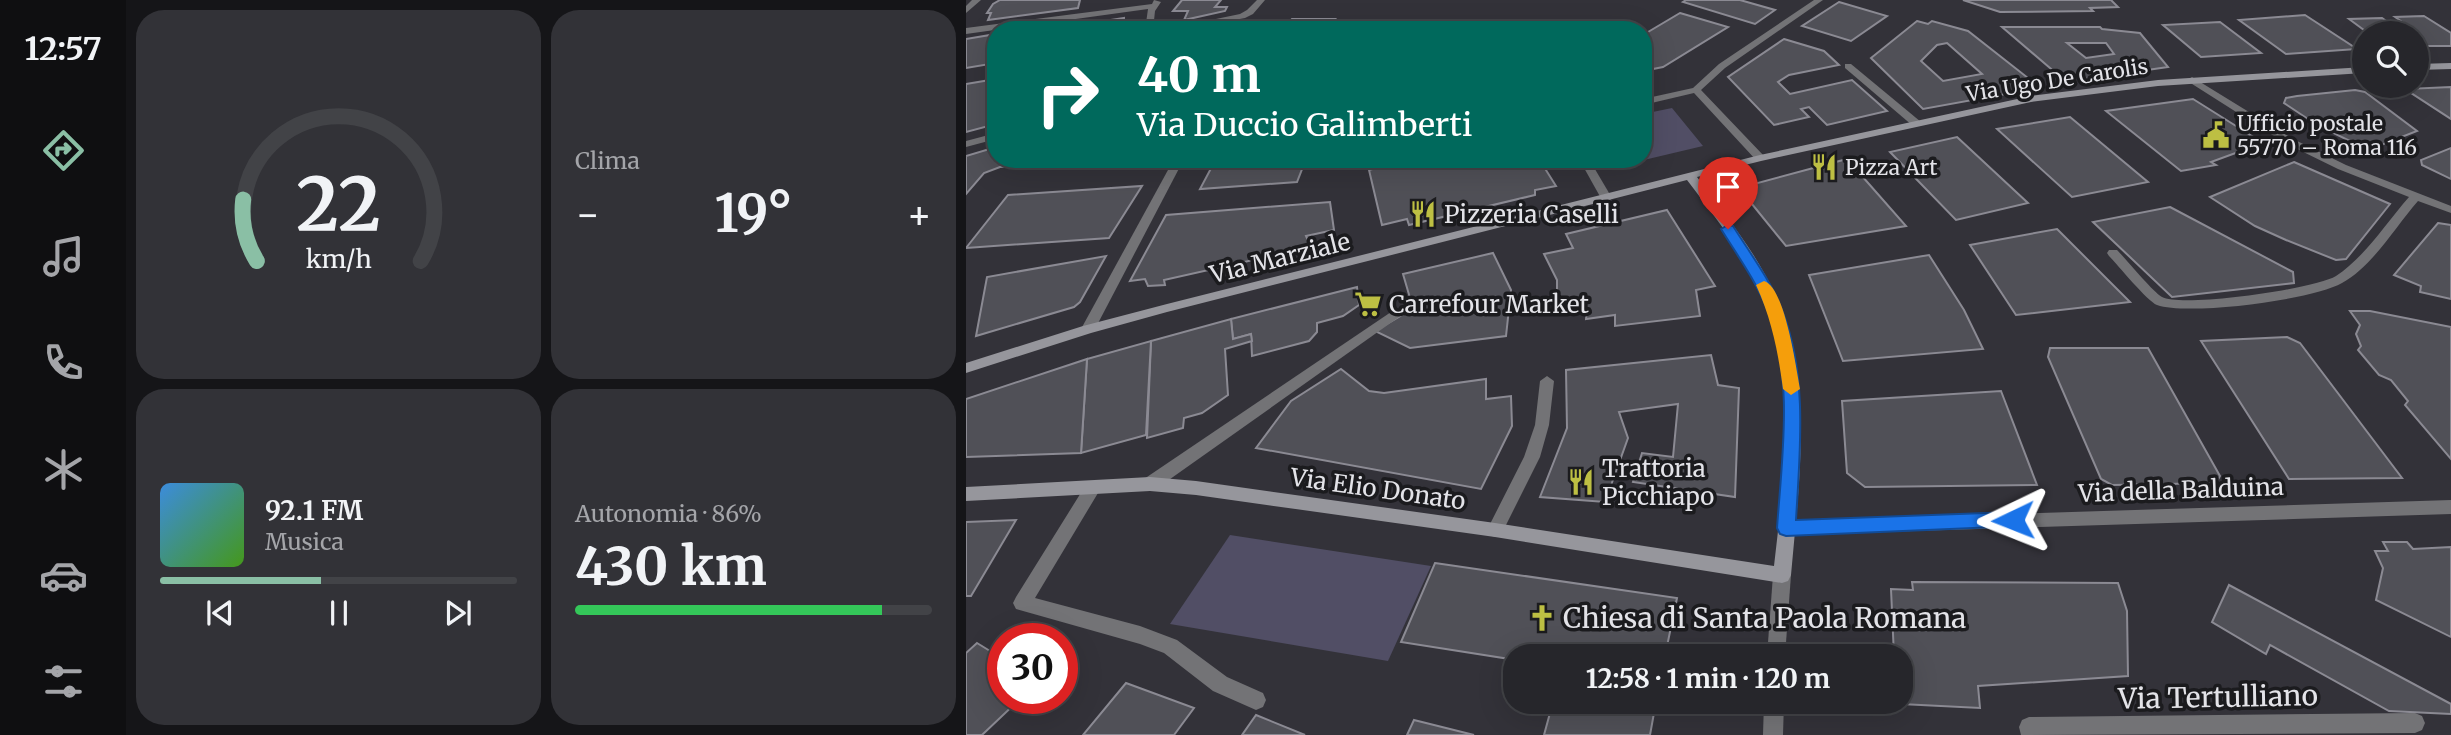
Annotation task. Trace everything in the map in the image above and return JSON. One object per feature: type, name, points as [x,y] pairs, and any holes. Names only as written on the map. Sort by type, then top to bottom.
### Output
[{"type":"street","points":[[966,11],[977,0]]},
{"type":"street","points":[[1215,21],[1250,12],[1261,0]]},
{"type":"street","points":[[1652,100],[1696,90],[1722,66],[1819,0]]},
{"type":"street","points":[[1034,21],[1156,3],[1151,21]]},
{"type":"street","points":[[966,31],[987,28]]},
{"type":"street","points":[[1848,66],[1917,124]]},
{"type":"street","points":[[2429,67],[2451,66]]},
{"type":"street","name":"Via Ugo De Carolis","points":[[1691,177],[1760,158],[2031,99],[2192,80],[2352,70]]},
{"type":"street","points":[[2192,80],[2290,141],[2342,167],[2451,210]]},
{"type":"street","points":[[1696,90],[1760,158]]},
{"type":"street","points":[[966,144],[987,138]]},
{"type":"street","points":[[1088,329],[1174,168]]},
{"type":"street","points":[[1589,168],[1606,198]]},
{"type":"street","points":[[1691,177],[1757,274],[1776,313],[1784,340],[1793,419],[1777,644]]},
{"type":"street","name":"Via Marziale","points":[[966,368],[1088,329],[1691,177]]},
{"type":"street","points":[[2113,253],[2159,301],[2173,305],[2314,288],[2336,281],[2352,269],[2415,197]]},
{"type":"street","points":[[1150,484],[1394,314]]},
{"type":"street","points":[[1495,530],[1532,457],[1542,425],[1546,381]]},
{"type":"street","name":"Via Elio Donato","points":[[966,494],[1150,484],[1495,530],[1782,575]]},
{"type":"street","points":[[1093,488],[1022,603],[1140,635],[1170,646],[1220,684],[1256,700]]},
{"type":"street","name":"Via della Balduina","points":[[1786,528],[2451,507]]},
{"type":"street","points":[[1773,735],[1774,714]]},
{"type":"street","name":"Via Tertulliano","points":[[2031,735],[2029,727],[2415,723]]},
{"type":"shaded area","points":[[1672,108],[1703,146],[1652,158],[1652,112]]},
{"type":"shaded area","points":[[1230,535],[1431,566],[1388,661],[1170,624]]},
{"type":"building","points":[[1000,0],[1080,0],[1078,8],[988,20],[991,13],[987,13],[993,4]]},
{"type":"building","points":[[1182,0],[1221,0],[1215,7],[1227,7],[1225,11],[1184,20],[1188,11],[1173,11]]},
{"type":"building","points":[[1740,0],[1775,10],[1755,24],[1683,2]]},
{"type":"building","points":[[1963,0],[2111,0],[2118,7],[2090,8],[2093,11],[2000,12]]},
{"type":"building","points":[[1839,2],[1887,16],[1851,41],[1802,26]]},
{"type":"building","points":[[1680,13],[1728,27],[1663,67],[1652,69],[1652,30]]},
{"type":"building","points":[[2305,15],[2352,46],[2352,49],[2286,54],[2239,20]]},
{"type":"building","points":[[2424,16],[2451,33],[2451,46],[2429,46],[2429,21],[2401,21],[2395,17]]},
{"type":"building","points":[[2382,18],[2386,21],[2349,19]]},
{"type":"building","points":[[1292,19],[1335,19],[1334,21],[1290,21]]},
{"type":"building","points":[[1917,21],[1928,24],[1932,21],[1968,31],[2028,78],[2015,80],[2028,90],[1923,109],[1871,58]],"holes":[[[1947,43],[1982,74],[1943,81],[1921,61],[1937,45]]]},
{"type":"building","points":[[2220,22],[2261,53],[2201,57],[2163,25]]},
{"type":"building","points":[[2002,27],[2100,27],[2140,33],[2168,67],[2078,80],[2068,72],[2057,74]],"holes":[[[2067,43],[2106,43],[2114,54],[2086,58]]]},
{"type":"building","points":[[987,36],[987,64],[966,68],[966,39]]},
{"type":"building","points":[[1784,39],[1824,51],[1839,65],[1789,75],[1778,82],[1790,94],[1852,80],[1887,111],[1827,125],[1809,107],[1801,109],[1809,117],[1774,125],[1728,77]]},
{"type":"building","points":[[987,80],[987,126],[966,132],[966,84]]},
{"type":"building","points":[[2451,87],[2451,119],[2419,98],[2429,98],[2429,88]]},
{"type":"building","points":[[2352,90],[2352,98],[2373,98],[2417,131],[2371,149],[2362,147],[2317,125],[2284,103],[2286,98]]},
{"type":"building","points":[[2193,99],[2263,143],[2211,162],[2216,165],[2181,171],[2106,111]]},
{"type":"building","points":[[2070,117],[2148,182],[2072,197],[1997,129]]},
{"type":"building","points":[[1957,137],[2028,203],[1956,220],[1890,152]]},
{"type":"building","points":[[2451,148],[2451,179],[2422,165],[2421,160]]},
{"type":"building","points":[[987,150],[987,168],[997,168],[984,173],[966,194],[966,156]]},
{"type":"building","points":[[1847,159],[1906,226],[1786,246],[1739,188]]},
{"type":"building","points":[[2294,162],[2390,204],[2346,259],[2336,260],[2255,226],[2210,197]]},
{"type":"building","points":[[1211,168],[1302,168],[1297,182],[1200,189]]},
{"type":"building","points":[[1545,168],[1556,186],[1535,190],[1535,195],[1409,225],[1407,219],[1382,225],[1369,170]]},
{"type":"building","points":[[1142,186],[1109,238],[966,248],[1008,195]]},
{"type":"building","points":[[1330,202],[1334,230],[1306,236],[1311,247],[1164,280],[1165,285],[1148,286],[1145,279],[1130,281],[1166,215]]},
{"type":"building","points":[[2170,207],[2293,272],[2294,283],[2172,297],[2093,222]]},
{"type":"building","points":[[1667,210],[1715,286],[1696,290],[1700,316],[1615,326],[1615,315],[1586,319],[1587,310],[1557,314],[1557,280],[1544,254],[1573,248],[1566,234]]},
{"type":"building","points":[[2438,223],[2451,225],[2451,299],[2420,292],[2421,286],[2394,275]]},
{"type":"building","points":[[2057,229],[2130,302],[2016,315],[1970,245]]},
{"type":"building","points":[[1493,253],[1511,290],[1506,336],[1410,348],[1375,331],[1407,312],[1410,298],[1403,274]]},
{"type":"building","points":[[1929,255],[1964,310],[1983,349],[1843,361],[1809,275]]},
{"type":"building","points":[[1106,256],[1080,302],[1074,307],[976,336],[987,277]]},
{"type":"building","points":[[1357,287],[1359,305],[1343,316],[1317,323],[1317,332],[1309,341],[1252,356],[1251,334],[1233,339],[1231,319]]},
{"type":"building","points":[[2350,311],[2370,311],[2451,327],[2451,459],[2405,405],[2408,401],[2391,380],[2379,375],[2358,350],[2361,346],[2356,334],[2360,325]]},
{"type":"building","points":[[1231,319],[1233,339],[1251,334],[1252,341],[1225,349],[1228,395],[1202,413],[1184,418],[1183,428],[1147,438],[1151,341]]},
{"type":"building","points":[[2287,337],[2300,343],[2402,478],[2289,479],[2201,341]]},
{"type":"building","points":[[1151,341],[1146,435],[1081,453],[1087,359]]},
{"type":"building","points":[[2050,348],[2148,348],[2220,476],[2216,483],[2112,485],[2101,479],[2048,357]]},
{"type":"building","points":[[1711,355],[1718,385],[1739,388],[1735,497],[1633,482],[1642,453],[1673,457],[1678,404],[1619,412],[1628,438],[1605,502],[1540,497],[1567,428],[1566,370]]},
{"type":"building","points":[[1087,359],[1081,453],[966,457],[966,399]]},
{"type":"building","points":[[1341,369],[1369,391],[1384,393],[1486,379],[1486,399],[1511,396],[1512,426],[1481,489],[1256,448],[1291,401]]},
{"type":"building","points":[[2001,391],[2037,485],[1865,487],[1847,473],[1842,401]]},
{"type":"building","points":[[1016,520],[971,596],[966,596],[966,522]]},
{"type":"building","points":[[2383,542],[2407,542],[2413,549],[2451,547],[2451,637],[2376,600],[2383,568],[2375,551],[2388,551]]},
{"type":"building","name":"Chiesa di Santa Paola Romana","points":[[1435,563],[1677,598],[1667,644],[1503,644],[1503,658],[1401,642]]},
{"type":"building","points":[[1912,582],[2118,583],[2127,611],[2128,676],[1978,686],[1980,708],[1913,705],[1913,644],[1893,644],[1891,589],[1913,590]]},
{"type":"building","points":[[2229,585],[2451,704],[2451,714],[2389,711],[2270,645],[2266,654],[2212,622]]},
{"type":"building","points":[[977,643],[987,649],[987,714],[1004,714],[982,735],[966,735],[966,653]]},
{"type":"building","points":[[1126,683],[1194,708],[1174,735],[1083,735]]},
{"type":"building","points":[[1550,714],[1654,714],[1650,735],[1544,735]]},
{"type":"building","points":[[1256,715],[1305,735],[1242,735]]},
{"type":"building","points":[[1414,720],[1474,735],[1407,735]]},
{"type":"slow traffic","points":[[1764,285],[1784,340],[1791,389]]},
{"type":"place","name":"Ufficio postale 55770 – Roma 116","points":[[2216,135]]},
{"type":"place","name":"Pizza Art","points":[[1824,167]]},
{"type":"place","name":"Pizzeria Caselli","points":[[1423,214]]},
{"type":"place","name":"Carrefour Market","points":[[1368,304]]},
{"type":"place","name":"Trattoria Picchiapo","points":[[1581,482]]},
{"type":"place","name":"Chiesa di Santa Paola Romana","points":[[1542,618]]},
{"type":"route","points":[[1728,229],[1768,293],[1784,340],[1793,419],[1786,528],[2013,520]]}]
